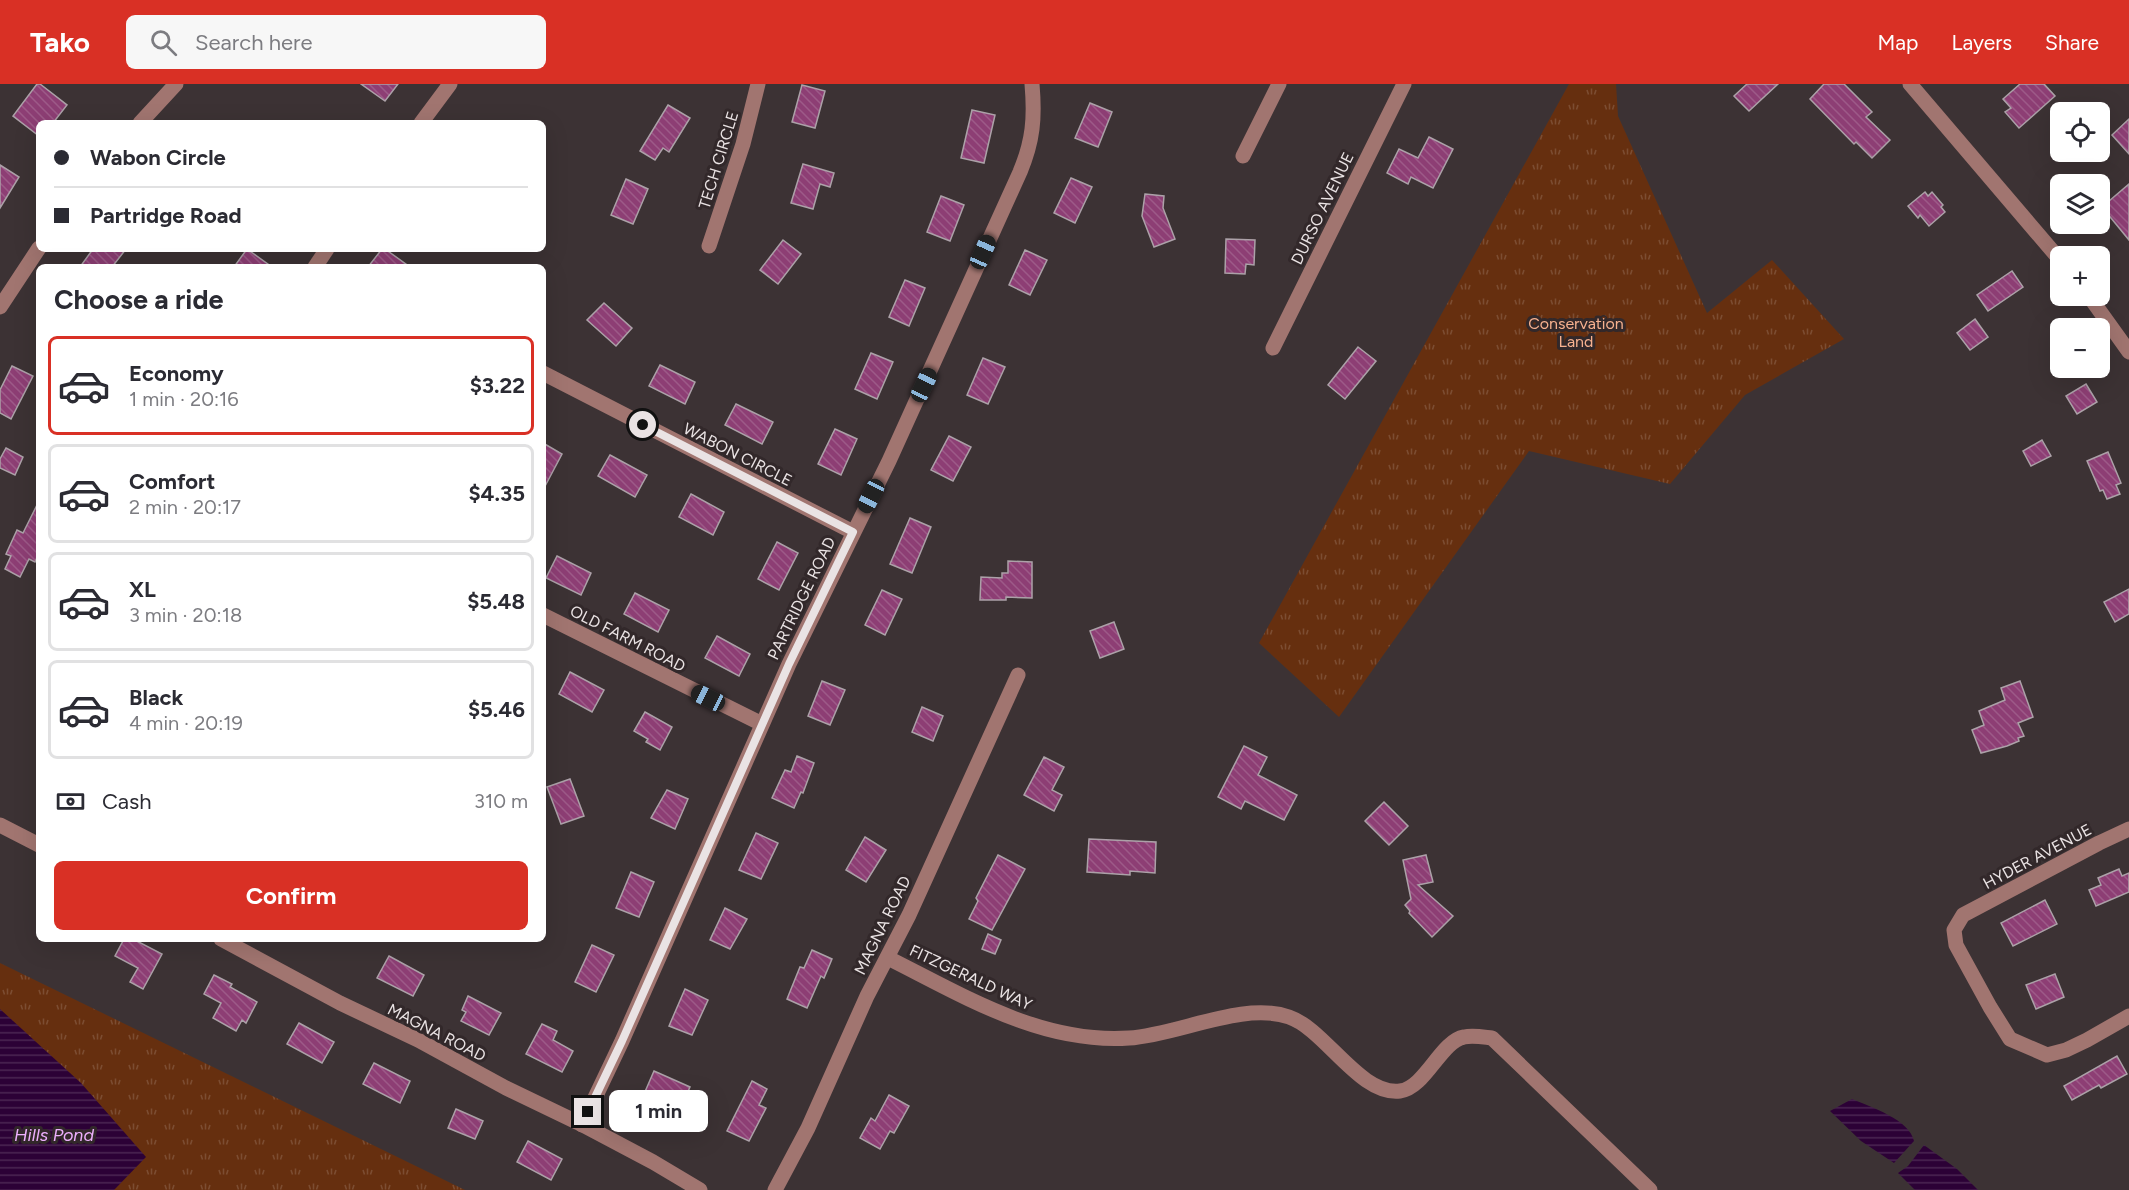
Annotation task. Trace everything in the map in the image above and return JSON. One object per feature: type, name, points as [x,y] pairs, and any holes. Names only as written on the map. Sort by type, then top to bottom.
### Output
[{"type":"street","points":[[143,120],[176,84]]},
{"type":"street","points":[[423,120],[450,84]]},
{"type":"street","name":"TECH CIRCLE","points":[[709,246],[743,144],[758,84]]},
{"type":"street","name":"PARTRIDGE ROAD","points":[[582,1125],[622,1041],[762,724],[889,461],[1020,172],[1029,150],[1033,130],[1032,84]]},
{"type":"street","points":[[1243,156],[1279,84]]},
{"type":"street","name":"DURSO AVENUE","points":[[1273,348],[1404,84]]},
{"type":"street","points":[[1910,84],[2050,248]]},
{"type":"street","points":[[0,307],[36,252]]},
{"type":"street","points":[[2096,306],[2129,352]]},
{"type":"street","name":"WABON CIRCLE","points":[[546,375],[853,532]]},
{"type":"street","name":"OLD FARM ROAD","points":[[546,616],[762,724]]},
{"type":"street","name":"MAGNA ROAD","points":[[775,1190],[808,1128],[830,1074],[888,958],[1018,675]]},
{"type":"street","points":[[0,825],[36,843]]},
{"type":"street","name":"HYDER AVENUE","points":[[2129,830],[2099,843],[1963,915],[1954,930],[1956,945],[2010,1039],[2047,1054],[2066,1050],[2129,1016]]},
{"type":"street","name":"MAGNA ROAD","points":[[227,942],[340,1003],[418,1040],[506,1088],[653,1162],[699,1190]]},
{"type":"street","name":"FITZGERALD WAY","points":[[888,958],[1011,1019],[1053,1032],[1130,1038],[1251,1012],[1290,1017],[1308,1028],[1359,1075],[1384,1090],[1401,1091],[1415,1085],[1448,1047],[1462,1037],[1492,1038],[1650,1190]]},
{"type":"green space","name":"Conservation Land","points":[[1569,84],[1616,84],[1618,116],[1707,313],[1772,260],[1844,339],[1745,395],[1670,484],[1529,451],[1339,717],[1259,643]]},
{"type":"green space","points":[[0,963],[465,1190],[0,1190]]},
{"type":"water","name":"Hills Pond","points":[[0,1009],[81,1083],[146,1157],[114,1190],[0,1190]]},
{"type":"water","points":[[1852,1099],[1889,1115],[1911,1133],[1914,1141],[1894,1163],[1861,1141],[1830,1111]]},
{"type":"water","points":[[1924,1145],[1957,1169],[1978,1190],[1915,1190],[1898,1173],[1908,1166]]},
{"type":"building","points":[[37,84],[67,105],[55,120],[36,120],[36,134],[13,116]]},
{"type":"building","points":[[361,84],[398,84],[385,101]]},
{"type":"building","points":[[1747,84],[1778,84],[1749,111],[1734,96]]},
{"type":"building","points":[[1824,84],[1844,84],[1872,112],[1866,117],[1890,140],[1872,158],[1856,142],[1854,144],[1810,99]]},
{"type":"building","points":[[2020,84],[2044,84],[2055,96],[2019,128],[2005,112],[2011,108],[2003,99]]},
{"type":"building","points":[[802,85],[825,91],[815,128],[792,122]]},
{"type":"building","points":[[1090,103],[1112,112],[1098,147],[1075,138]]},
{"type":"building","points":[[668,105],[690,118],[669,152],[663,148],[655,160],[640,151]]},
{"type":"building","points":[[972,110],[995,115],[984,163],[961,158]]},
{"type":"building","points":[[2129,119],[2129,154],[2112,135]]},
{"type":"building","points":[[1429,137],[1453,149],[1433,188],[1411,177],[1408,184],[1387,173],[1399,149],[1418,158]]},
{"type":"building","points":[[803,164],[834,173],[830,187],[820,184],[813,209],[791,203]]},
{"type":"building","points":[[0,165],[19,177],[0,208]]},
{"type":"building","points":[[1071,178],[1092,187],[1075,223],[1054,213]]},
{"type":"building","points":[[626,179],[648,189],[633,224],[611,215]]},
{"type":"building","points":[[2129,184],[2129,240],[2110,217],[2110,200]]},
{"type":"building","points":[[1925,192],[1928,196],[1932,192],[1943,205],[1941,207],[1945,212],[1929,226],[1908,206]]},
{"type":"building","points":[[1145,194],[1164,196],[1163,208],[1175,239],[1154,247],[1142,216]]},
{"type":"building","points":[[941,196],[964,205],[950,241],[927,232]]},
{"type":"building","points":[[1226,239],[1255,240],[1254,265],[1246,264],[1245,274],[1225,273]]},
{"type":"building","points":[[783,240],[801,254],[778,284],[760,270]]},
{"type":"building","points":[[1025,250],[1047,260],[1030,295],[1009,285]]},
{"type":"building","points":[[91,252],[124,252],[114,264],[82,264]]},
{"type":"building","points":[[245,252],[251,252],[268,264],[236,264]]},
{"type":"building","points":[[380,252],[389,252],[406,264],[370,264]]},
{"type":"building","points":[[2012,271],[2023,287],[1988,311],[1977,295]]},
{"type":"building","points":[[905,280],[925,288],[909,326],[889,317]]},
{"type":"building","points":[[604,303],[632,328],[616,346],[587,320]]},
{"type":"building","points":[[1975,319],[1988,337],[1970,350],[1957,333]]},
{"type":"building","points":[[1358,347],[1376,361],[1345,399],[1328,385]]},
{"type":"building","points":[[871,353],[893,362],[877,399],[855,389]]},
{"type":"building","points":[[983,358],[1005,367],[988,404],[967,395]]},
{"type":"building","points":[[660,365],[695,382],[685,404],[649,386]]},
{"type":"building","points":[[12,366],[33,376],[11,419],[0,413],[0,390]]},
{"type":"building","points":[[2086,384],[2097,402],[2077,414],[2066,396]]},
{"type":"building","points":[[736,404],[773,422],[762,444],[725,425]]},
{"type":"building","points":[[835,429],[857,439],[841,475],[818,464]]},
{"type":"building","points":[[949,436],[971,447],[953,481],[931,470]]},
{"type":"building","points":[[2042,440],[2051,456],[2031,466],[2023,451]]},
{"type":"building","points":[[546,445],[562,454],[546,484]]},
{"type":"building","points":[[6,448],[23,457],[15,475],[0,468],[0,459]]},
{"type":"building","points":[[2108,452],[2121,483],[2116,485],[2120,494],[2107,499],[2103,490],[2100,491],[2087,461]]},
{"type":"building","points":[[610,455],[647,475],[635,497],[598,476]]},
{"type":"building","points":[[691,494],[724,512],[713,535],[679,517]]},
{"type":"building","points":[[36,507],[36,560],[35,562],[29,559],[20,577],[5,569],[11,556],[6,554],[17,530],[23,533]]},
{"type":"building","points":[[910,518],[931,527],[912,573],[890,564]]},
{"type":"building","points":[[777,542],[798,553],[779,590],[758,579]]},
{"type":"building","points":[[557,556],[591,573],[581,595],[546,578]]},
{"type":"building","points":[[1008,561],[1032,562],[1032,598],[1006,597],[1006,600],[980,600],[981,577],[1002,578],[1002,573],[1008,573]]},
{"type":"building","points":[[2129,589],[2129,614],[2115,622],[2104,602]]},
{"type":"building","points":[[882,590],[902,599],[885,635],[865,625]]},
{"type":"building","points":[[635,593],[669,610],[658,632],[624,614]]},
{"type":"building","points":[[1114,622],[1124,649],[1100,658],[1090,631]]},
{"type":"building","points":[[717,636],[750,654],[739,676],[705,658]]},
{"type":"building","points":[[570,672],[604,690],[592,712],[559,694]]},
{"type":"building","points":[[822,681],[845,690],[830,725],[808,716]]},
{"type":"building","points":[[2020,681],[2033,717],[2018,723],[2024,736],[2007,746],[1981,753],[1972,730],[1984,725],[1979,711],[2005,700],[2001,688]]},
{"type":"building","points":[[922,707],[943,716],[933,741],[912,732]]},
{"type":"building","points":[[645,712],[672,727],[660,750],[646,742],[648,739],[634,731]]},
{"type":"building","points":[[1244,746],[1267,757],[1258,775],[1297,795],[1284,820],[1245,801],[1241,809],[1218,797]]},
{"type":"building","points":[[797,756],[814,763],[803,793],[801,792],[794,808],[772,798],[785,770],[791,772]]},
{"type":"building","points":[[1044,757],[1064,767],[1052,790],[1062,795],[1054,811],[1024,795]]},
{"type":"building","points":[[570,779],[584,816],[561,824],[547,787]]},
{"type":"building","points":[[667,790],[688,799],[675,829],[651,818]]},
{"type":"building","points":[[1384,802],[1408,826],[1389,845],[1365,821]]},
{"type":"building","points":[[756,833],[778,843],[761,879],[739,870]]},
{"type":"building","points":[[865,837],[886,850],[866,882],[846,870]]},
{"type":"building","points":[[1089,839],[1156,842],[1155,873],[1130,871],[1130,875],[1087,872]]},
{"type":"building","points":[[998,855],[1025,869],[992,930],[969,919],[978,901],[976,898]]},
{"type":"building","points":[[1426,855],[1433,882],[1418,885],[1453,916],[1432,937],[1409,913],[1405,905],[1411,899],[1403,860]]},
{"type":"building","points":[[2119,869],[2122,876],[2129,873],[2129,892],[2096,906],[2089,890],[2101,885],[2098,878]]},
{"type":"building","points":[[631,872],[654,882],[639,917],[616,908]]},
{"type":"building","points":[[2045,900],[2057,924],[2013,946],[2001,923]]},
{"type":"building","points":[[725,908],[747,919],[730,949],[710,940]]},
{"type":"building","points":[[988,934],[1001,940],[995,954],[982,949]]},
{"type":"building","points":[[122,942],[139,942],[162,954],[143,989],[130,982],[138,968],[115,956]]},
{"type":"building","points":[[592,945],[614,955],[596,992],[575,982]]},
{"type":"building","points":[[812,950],[832,959],[824,978],[821,976],[807,1008],[787,999],[800,967],[804,968]]},
{"type":"building","points":[[389,956],[424,975],[413,996],[377,978]]},
{"type":"building","points":[[2055,974],[2064,997],[2036,1009],[2026,985]]},
{"type":"building","points":[[214,975],[232,984],[230,987],[257,1002],[246,1023],[242,1020],[236,1031],[213,1018],[221,1003],[204,994]]},
{"type":"building","points":[[685,989],[708,1000],[692,1035],[669,1026]]},
{"type":"building","points":[[468,996],[501,1013],[489,1035],[461,1021],[466,1012],[462,1010]]},
{"type":"building","points":[[299,1023],[334,1042],[322,1063],[287,1044]]},
{"type":"building","points":[[542,1024],[557,1031],[553,1040],[573,1051],[562,1072],[526,1054]]},
{"type":"building","points":[[2117,1056],[2127,1074],[2101,1088],[2099,1085],[2072,1100],[2064,1086]]},
{"type":"building","points":[[374,1063],[410,1081],[400,1103],[363,1084]]},
{"type":"building","points":[[654,1071],[690,1087],[673,1127],[653,1118],[661,1101],[644,1094]]},
{"type":"building","points":[[752,1081],[767,1089],[759,1105],[766,1108],[749,1141],[727,1131]]},
{"type":"building","points":[[889,1095],[909,1106],[894,1133],[890,1131],[880,1149],[860,1138],[871,1118],[875,1121]]},
{"type":"building","points":[[456,1109],[483,1121],[475,1139],[448,1128]]},
{"type":"building","points":[[528,1141],[562,1159],[551,1180],[517,1162]]},
{"type":"route","points":[[588,1112],[622,1041],[789,664],[853,532],[643,425]]}]
